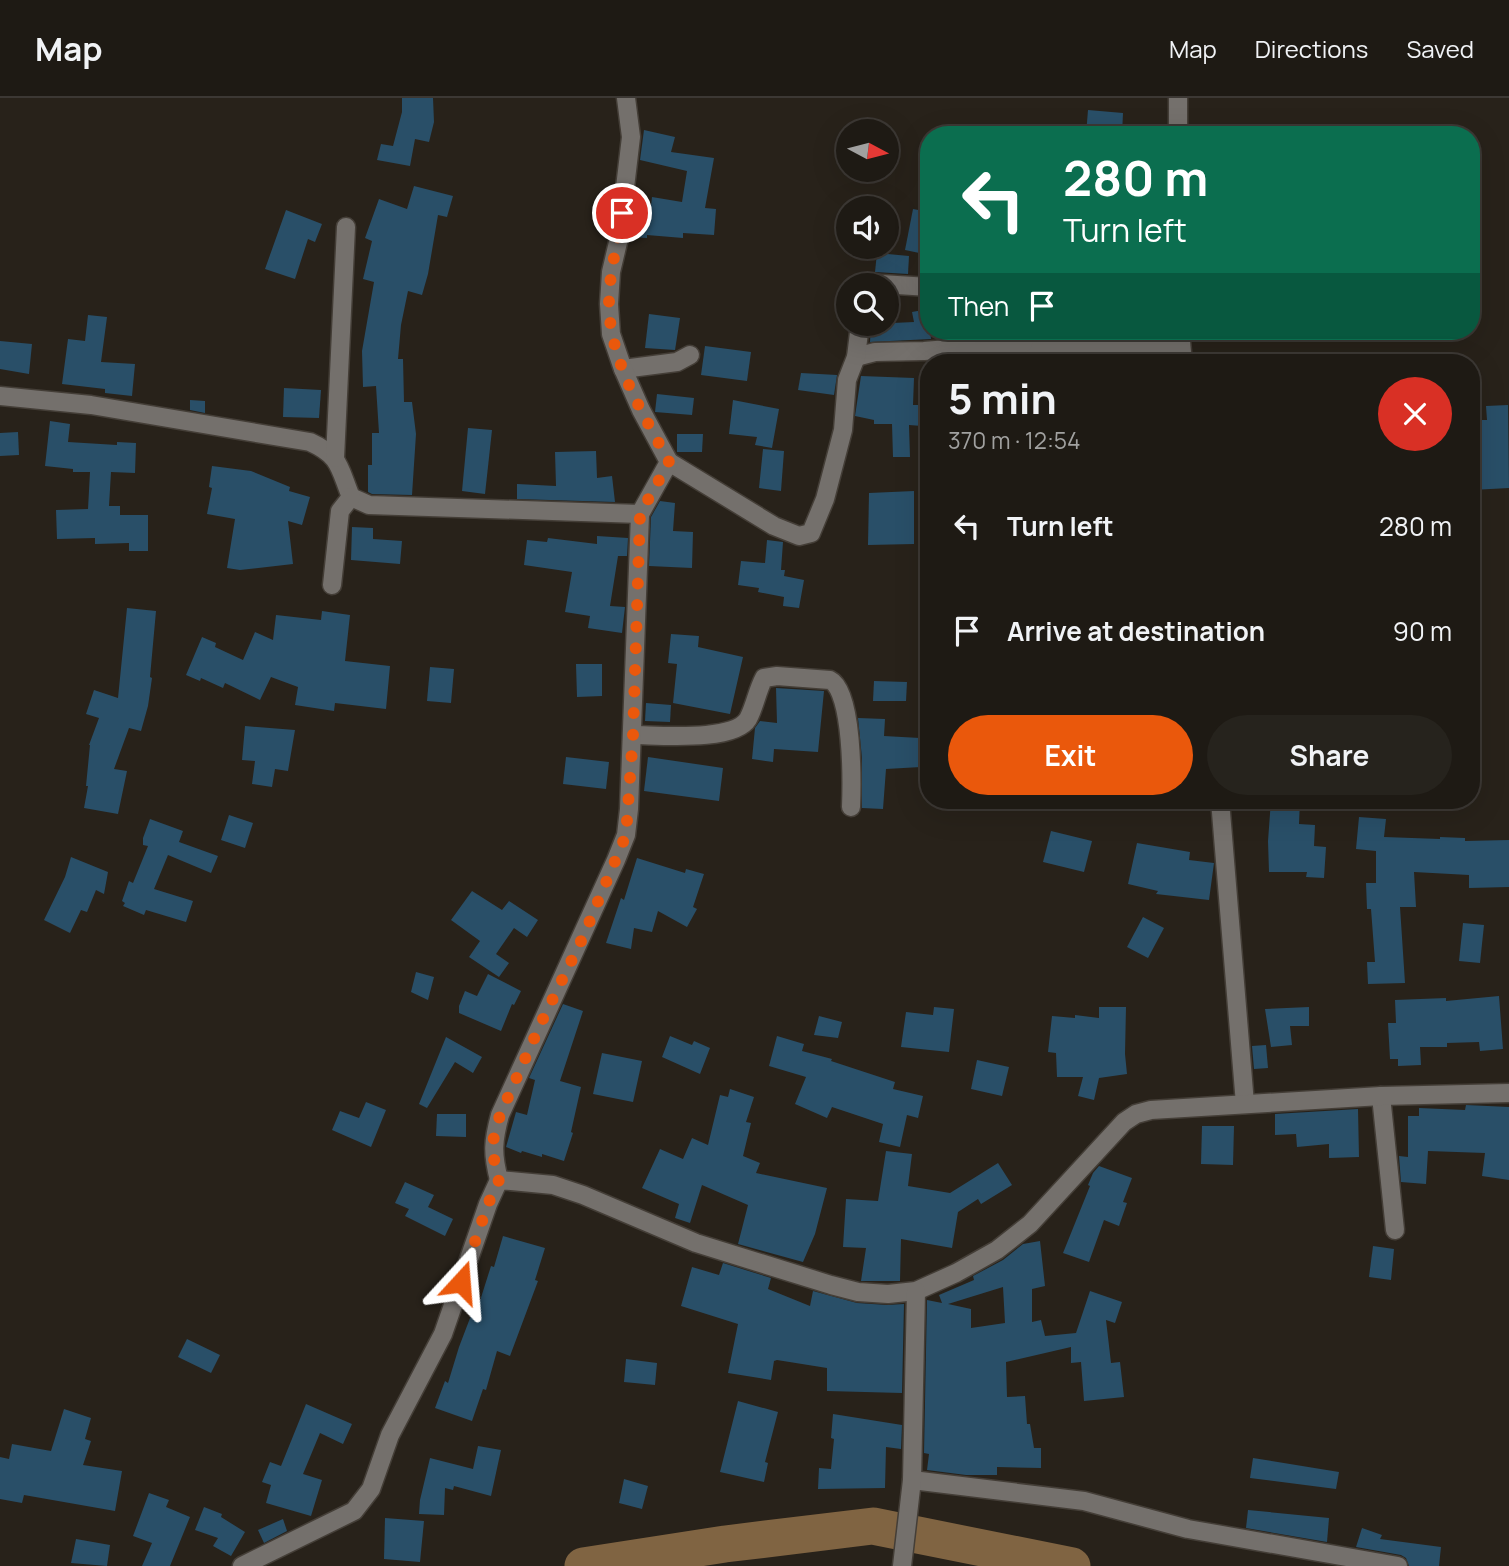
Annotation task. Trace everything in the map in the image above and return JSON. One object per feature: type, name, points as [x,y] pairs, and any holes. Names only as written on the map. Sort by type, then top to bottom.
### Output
[{"type":"street","points":[[626,98],[631,138],[619,238],[611,272],[611,334],[623,369],[669,462],[774,526],[799,536],[811,533],[825,499],[843,430],[847,380],[856,357],[859,336]]},
{"type":"street","points":[[1178,98],[1178,126]]},
{"type":"street","points":[[335,458],[346,227]]},
{"type":"street","points":[[899,286],[920,287]]},
{"type":"street","points":[[856,357],[875,352],[1015,346],[1149,354]]},
{"type":"street","points":[[623,369],[677,362],[690,355]]},
{"type":"street","points":[[0,396],[91,405],[310,442],[327,450],[335,458],[351,497],[369,505],[640,514]]},
{"type":"street","points":[[242,1566],[354,1511],[371,1489],[390,1435],[443,1334],[488,1204],[499,1180],[493,1141],[500,1115],[583,937],[626,835],[633,735],[640,514],[669,462]]},
{"type":"street","points":[[332,585],[340,511],[351,497]]},
{"type":"street","points":[[633,735],[723,734],[738,729],[748,719],[764,678],[777,676],[830,680],[840,688],[844,704],[853,760],[851,807]]},
{"type":"street","points":[[1221,809],[1245,1104]]},
{"type":"street","points":[[499,1180],[528,1181],[563,1188],[696,1243],[831,1285],[858,1292],[888,1294],[916,1291],[997,1250],[1030,1224],[1124,1122],[1136,1114],[1151,1110],[1381,1096],[1509,1093]]},
{"type":"street","points":[[1381,1096],[1395,1230]]},
{"type":"street","points":[[902,1562],[912,1480],[916,1291]]},
{"type":"street","points":[[912,1480],[1084,1501],[1188,1529],[1398,1566]]},
{"type":"building","points":[[402,98],[433,98],[434,122],[429,142],[415,139],[410,166],[377,160],[381,144],[393,146],[402,112]]},
{"type":"building","points":[[1088,110],[1123,113],[1122,126],[1087,126]]},
{"type":"building","points":[[644,130],[675,137],[671,152],[714,158],[705,208],[716,209],[714,235],[683,233],[683,238],[647,235],[647,238],[631,237],[634,205],[651,206],[652,197],[682,202],[687,171],[640,160]]},
{"type":"building","points":[[414,186],[453,196],[447,217],[438,215],[422,295],[408,291],[401,325],[398,359],[403,359],[404,402],[412,402],[416,434],[412,495],[372,494],[368,492],[368,465],[372,465],[372,433],[379,433],[376,386],[363,387],[362,351],[374,282],[363,279],[372,241],[365,238],[379,199],[407,209]]},
{"type":"building","points":[[913,209],[920,210],[920,253],[905,250]]},
{"type":"building","points":[[286,210],[322,224],[315,242],[308,239],[295,279],[265,269]]},
{"type":"building","points":[[909,256],[908,274],[875,272],[876,259]]},
{"type":"building","points":[[920,310],[920,340],[870,342],[870,336],[899,336],[899,323],[914,322],[912,312]]},
{"type":"building","points":[[649,314],[680,318],[675,350],[645,348]]},
{"type":"building","points":[[88,315],[107,317],[101,362],[135,364],[132,396],[105,393],[105,389],[62,384],[68,339],[85,341]]},
{"type":"building","points":[[0,341],[32,344],[29,374],[0,369]]},
{"type":"building","points":[[705,346],[751,352],[747,381],[701,375]]},
{"type":"building","points":[[801,373],[837,375],[834,395],[798,390]]},
{"type":"building","points":[[861,376],[914,378],[913,405],[920,405],[920,426],[909,425],[910,457],[893,457],[892,424],[874,424],[874,420],[855,416]]},
{"type":"building","points":[[284,388],[321,390],[319,418],[283,417]]},
{"type":"building","points":[[657,394],[694,398],[692,415],[655,412]]},
{"type":"building","points":[[190,400],[205,401],[205,413],[190,410]]},
{"type":"building","points":[[733,400],[779,409],[772,448],[755,445],[757,437],[729,434]]},
{"type":"building","points":[[1508,405],[1509,488],[1480,490],[1480,420],[1487,420],[1486,406]]},
{"type":"building","points":[[50,421],[70,424],[68,442],[117,445],[117,442],[136,443],[135,473],[111,472],[109,506],[120,506],[120,515],[148,515],[148,551],[129,551],[129,543],[95,544],[95,538],[57,539],[56,510],[88,509],[90,472],[73,472],[73,469],[45,466]]},
{"type":"building","points":[[468,428],[492,430],[485,494],[462,491]]},
{"type":"building","points":[[18,432],[19,455],[0,456],[0,433]]},
{"type":"building","points":[[677,434],[703,434],[702,452],[677,452]]},
{"type":"building","points":[[763,449],[784,451],[781,491],[759,488]]},
{"type":"building","points":[[596,451],[597,478],[612,476],[615,502],[517,499],[517,484],[556,486],[555,452]]},
{"type":"building","points":[[212,466],[251,471],[290,487],[289,491],[310,497],[302,525],[288,521],[293,564],[240,570],[227,568],[235,519],[207,514],[212,488],[209,487]]},
{"type":"building","points":[[914,491],[914,544],[868,545],[869,493]]},
{"type":"building","points":[[660,501],[675,503],[673,531],[693,532],[692,568],[649,566],[651,517]]},
{"type":"building","points":[[352,527],[373,528],[373,539],[402,541],[400,564],[351,560]]},
{"type":"building","points":[[597,536],[628,538],[627,556],[618,556],[610,606],[625,607],[622,633],[588,628],[590,616],[565,612],[572,572],[524,565],[527,540],[547,542],[548,538],[597,544]]},
{"type":"building","points":[[767,540],[783,542],[781,570],[785,570],[784,576],[804,580],[799,608],[783,606],[784,597],[758,592],[759,588],[738,585],[741,561],[765,563]]},
{"type":"building","points":[[127,608],[156,611],[148,706],[141,731],[129,728],[114,769],[127,771],[118,814],[84,808],[88,786],[89,745],[99,718],[86,714],[94,690],[118,698]]},
{"type":"building","points":[[322,611],[350,615],[345,661],[390,666],[386,709],[335,703],[334,711],[295,705],[298,687],[271,677],[260,700],[225,683],[223,688],[201,678],[200,681],[186,675],[202,637],[216,643],[215,647],[243,660],[255,632],[273,640],[276,615],[321,620]]},
{"type":"building","points":[[671,634],[699,636],[698,647],[743,657],[730,714],[673,703],[677,664],[668,663]]},
{"type":"building","points":[[576,664],[602,664],[602,696],[577,697]]},
{"type":"building","points":[[430,667],[454,669],[451,703],[427,701]]},
{"type":"building","points":[[874,681],[907,682],[906,701],[873,701]]},
{"type":"building","points":[[776,688],[824,691],[818,752],[774,749],[773,762],[752,759],[755,728],[760,721],[777,723]]},
{"type":"building","points":[[646,703],[671,705],[670,722],[645,721]]},
{"type":"building","points":[[858,718],[885,719],[884,736],[920,738],[920,767],[886,769],[883,809],[862,808],[862,758]]},
{"type":"building","points":[[245,726],[295,730],[288,771],[275,769],[272,787],[252,784],[255,761],[242,760]]},
{"type":"building","points":[[566,757],[609,762],[606,789],[563,784]]},
{"type":"building","points":[[648,757],[723,768],[719,801],[644,791]]},
{"type":"building","points":[[1270,809],[1300,809],[1299,824],[1315,825],[1314,846],[1326,847],[1324,878],[1306,877],[1307,872],[1269,872]]},
{"type":"building","points":[[229,815],[253,823],[245,848],[221,840]]},
{"type":"building","points":[[1359,817],[1386,819],[1384,837],[1509,840],[1509,887],[1469,888],[1469,875],[1414,872],[1416,907],[1400,907],[1405,983],[1368,984],[1367,962],[1375,962],[1366,883],[1376,883],[1376,851],[1356,849]]},
{"type":"building","points":[[150,819],[183,831],[179,842],[218,856],[211,873],[168,855],[154,889],[193,901],[186,922],[146,910],[144,915],[123,906],[125,903],[122,901],[129,881],[133,883],[148,846],[143,845],[143,838]]},
{"type":"building","points":[[1051,831],[1092,841],[1084,872],[1043,862]]},
{"type":"building","points":[[1137,843],[1190,852],[1189,860],[1214,863],[1209,900],[1156,894],[1158,891],[1128,884]]},
{"type":"building","points":[[71,857],[108,872],[104,894],[96,890],[87,912],[81,910],[70,933],[44,920],[65,877]]},
{"type":"building","points":[[637,858],[685,873],[686,869],[704,874],[693,907],[697,909],[687,927],[658,911],[652,932],[634,928],[631,949],[606,943],[621,898],[624,900]]},
{"type":"building","points":[[472,891],[502,910],[509,901],[538,920],[527,937],[514,928],[496,954],[509,963],[499,977],[469,957],[480,941],[451,920]]},
{"type":"building","points":[[1143,917],[1164,928],[1148,958],[1127,947]]},
{"type":"building","points":[[1463,923],[1484,925],[1480,963],[1459,961]]},
{"type":"building","points":[[416,972],[434,977],[428,1000],[411,992]]},
{"type":"building","points":[[488,974],[521,991],[514,1005],[512,1004],[501,1031],[459,1013],[465,991],[477,996]]},
{"type":"building","points":[[1499,996],[1503,1049],[1480,1051],[1479,1042],[1447,1043],[1447,1047],[1420,1047],[1421,1065],[1398,1066],[1398,1059],[1390,1059],[1388,1023],[1396,1023],[1395,1000],[1446,998],[1446,1001]]},
{"type":"building","points":[[563,1004],[583,1011],[560,1081],[581,1087],[571,1132],[573,1133],[564,1161],[542,1154],[542,1157],[522,1151],[521,1153],[506,1147],[516,1112],[527,1115],[535,1080],[529,1078]]},
{"type":"building","points":[[934,1007],[954,1009],[949,1052],[901,1047],[906,1012],[933,1015]]},
{"type":"building","points":[[1099,1007],[1126,1007],[1127,1074],[1099,1078],[1094,1100],[1078,1096],[1083,1077],[1057,1077],[1056,1053],[1048,1052],[1052,1016],[1099,1018]]},
{"type":"building","points":[[1309,1007],[1309,1026],[1290,1026],[1292,1045],[1271,1047],[1265,1009]]},
{"type":"building","points":[[819,1016],[842,1022],[838,1038],[814,1035]]},
{"type":"building","points":[[670,1036],[692,1045],[694,1041],[710,1048],[700,1074],[662,1057]]},
{"type":"building","points":[[777,1036],[804,1044],[802,1051],[895,1082],[893,1089],[923,1096],[918,1118],[907,1115],[900,1147],[879,1142],[883,1124],[832,1107],[827,1118],[795,1104],[806,1077],[769,1066]]},
{"type":"building","points":[[446,1037],[482,1057],[473,1073],[455,1062],[427,1108],[419,1104]]},
{"type":"building","points":[[1266,1045],[1268,1068],[1254,1069],[1252,1046]]},
{"type":"building","points":[[602,1053],[642,1061],[633,1102],[593,1094]]},
{"type":"building","points":[[977,1060],[1009,1067],[1002,1096],[971,1089]]},
{"type":"building","points":[[730,1089],[754,1097],[746,1122],[751,1123],[743,1156],[760,1163],[756,1173],[827,1188],[815,1234],[803,1262],[738,1244],[748,1205],[702,1185],[690,1223],[675,1218],[679,1204],[642,1188],[660,1149],[683,1159],[692,1138],[708,1145],[720,1095],[728,1097]]},
{"type":"building","points":[[366,1102],[386,1110],[371,1147],[332,1130],[340,1111],[359,1118]]},
{"type":"building","points":[[1466,1105],[1509,1107],[1509,1180],[1482,1176],[1485,1153],[1428,1151],[1426,1184],[1401,1182],[1399,1156],[1408,1157],[1408,1116],[1419,1116],[1419,1108],[1465,1110]]},
{"type":"building","points":[[1358,1109],[1359,1157],[1329,1158],[1329,1144],[1297,1147],[1296,1134],[1275,1135],[1275,1114]]},
{"type":"building","points":[[437,1114],[466,1114],[466,1137],[436,1136]]},
{"type":"building","points":[[1202,1126],[1234,1126],[1233,1165],[1201,1164]]},
{"type":"building","points":[[886,1151],[912,1154],[908,1186],[950,1193],[998,1163],[1012,1185],[981,1204],[978,1199],[958,1212],[952,1248],[901,1239],[900,1281],[861,1281],[866,1248],[843,1247],[846,1199],[878,1201]]},
{"type":"building","points":[[1099,1166],[1132,1178],[1123,1202],[1127,1203],[1119,1226],[1104,1220],[1089,1262],[1063,1253],[1090,1186],[1088,1185]]},
{"type":"building","points":[[405,1182],[434,1195],[428,1207],[453,1219],[445,1236],[405,1216],[409,1209],[395,1203]]},
{"type":"building","points":[[503,1236],[545,1248],[535,1280],[538,1281],[510,1356],[497,1351],[486,1390],[483,1389],[472,1421],[435,1408],[445,1381],[448,1383],[475,1305],[478,1307],[491,1266],[494,1267]]},
{"type":"building","points":[[1040,1241],[1045,1286],[1032,1289],[1032,1322],[1041,1320],[1045,1336],[1076,1333],[1090,1291],[1122,1302],[1115,1323],[1106,1320],[1111,1363],[1120,1362],[1124,1397],[1084,1401],[1081,1362],[1071,1363],[1071,1347],[1006,1362],[1007,1397],[1025,1396],[1027,1424],[1030,1424],[1034,1448],[1041,1448],[1041,1468],[997,1467],[997,1475],[966,1475],[927,1470],[929,1454],[924,1453],[927,1300],[942,1303],[939,1295],[974,1280],[973,1276],[1003,1260],[1023,1244]],"holes":[[[1003,1287],[1005,1323],[971,1328],[971,1309],[948,1304]]]},
{"type":"building","points":[[1373,1246],[1394,1249],[1391,1280],[1369,1277]]},
{"type":"building","points":[[723,1263],[771,1278],[768,1289],[810,1306],[813,1291],[857,1303],[904,1304],[902,1393],[827,1391],[827,1368],[777,1360],[774,1361],[771,1380],[728,1373],[738,1324],[681,1306],[692,1267],[719,1275]]},
{"type":"building","points":[[187,1339],[220,1355],[211,1373],[178,1357]]},
{"type":"building","points":[[626,1359],[657,1363],[655,1385],[624,1382]]},
{"type":"building","points":[[738,1401],[778,1412],[765,1462],[768,1463],[764,1482],[720,1472]]},
{"type":"building","points":[[306,1404],[352,1424],[343,1444],[320,1433],[303,1474],[322,1480],[311,1516],[266,1503],[271,1485],[262,1482],[270,1462],[281,1466]]},
{"type":"building","points":[[64,1409],[91,1418],[85,1439],[91,1441],[83,1465],[122,1471],[115,1511],[24,1495],[22,1503],[0,1499],[0,1457],[9,1459],[12,1444],[51,1451]]},
{"type":"building","points":[[833,1414],[902,1425],[901,1449],[886,1447],[885,1488],[818,1489],[819,1468],[831,1469]]},
{"type":"building","points":[[478,1446],[501,1450],[491,1496],[454,1486],[453,1490],[445,1488],[444,1515],[419,1514],[430,1458],[473,1469]]},
{"type":"building","points":[[1253,1458],[1339,1472],[1336,1489],[1250,1478]]},
{"type":"building","points":[[624,1479],[648,1486],[642,1509],[619,1503]]},
{"type":"building","points":[[149,1493],[169,1500],[166,1507],[190,1517],[170,1566],[142,1566],[152,1543],[133,1536]]},
{"type":"building","points":[[204,1507],[222,1514],[221,1517],[245,1532],[231,1556],[213,1546],[218,1538],[195,1530]]},
{"type":"building","points":[[1248,1510],[1329,1518],[1327,1542],[1246,1528]]},
{"type":"building","points":[[385,1518],[424,1521],[420,1562],[384,1559]]},
{"type":"building","points":[[283,1519],[287,1531],[264,1543],[258,1530]]},
{"type":"building","points":[[1362,1528],[1382,1535],[1380,1539],[1441,1547],[1439,1566],[1409,1566],[1406,1558],[1401,1555],[1356,1547]]},
{"type":"building","points":[[76,1539],[110,1545],[107,1566],[71,1563]]},
{"type":"waterway","points":[[583,1566],[725,1544],[873,1526],[1072,1566]]},
{"type":"route","points":[[461,1282],[499,1180],[493,1141],[500,1115],[583,937],[626,835],[633,735],[640,514],[669,462],[641,410],[611,334],[611,272],[622,213]]}]
